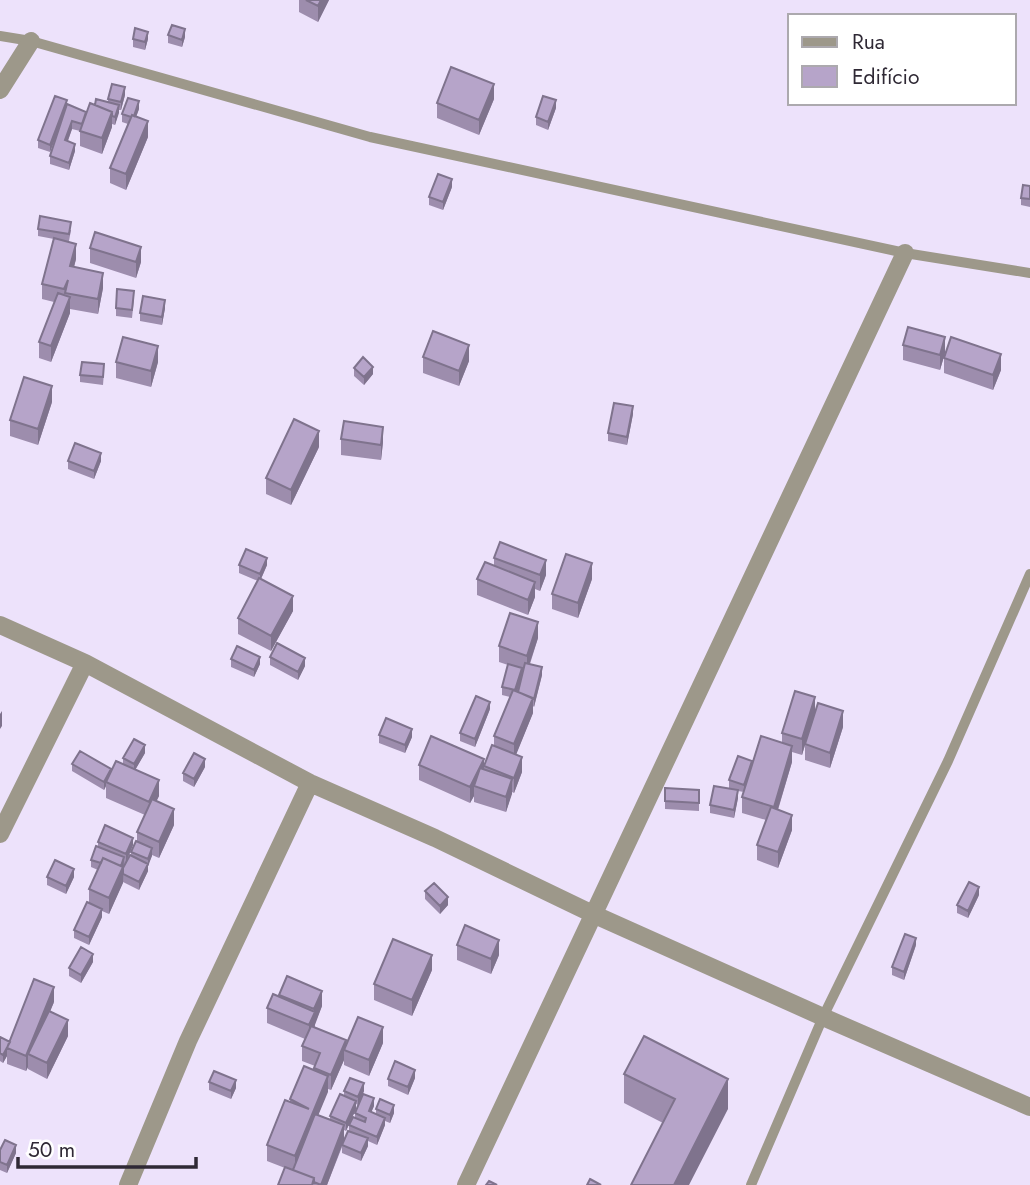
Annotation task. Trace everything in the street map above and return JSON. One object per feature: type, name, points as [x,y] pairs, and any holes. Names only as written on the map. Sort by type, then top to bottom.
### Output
[{"type":"street","points":[[0,90],[31,41]]},
{"type":"street","points":[[466,1185],[905,253]]},
{"type":"street","points":[[0,625],[85,663],[310,783],[435,838],[595,915],[1030,1107]]},
{"type":"street","points":[[0,834],[85,663]]},
{"type":"street","points":[[128,1185],[188,1041],[310,783]]},
{"type":"lane","points":[[0,36],[31,41],[370,137],[905,253],[1030,273]]},
{"type":"lane","points":[[751,1185],[823,1017],[948,761],[1030,574]]},
{"type":"building","points":[[306,0],[321,0],[318,6]]},
{"type":"building","points":[[172,25],[185,29],[182,40],[168,35]]},
{"type":"building","points":[[135,28],[148,32],[145,42],[133,39]]},
{"type":"building","points":[[451,67],[494,84],[479,120],[437,103]]},
{"type":"building","points":[[112,84],[125,87],[121,102],[108,99]]},
{"type":"building","points":[[55,96],[67,100],[50,145],[38,140]]},
{"type":"building","points":[[543,96],[556,100],[548,122],[536,117]]},
{"type":"building","points":[[128,98],[139,101],[134,116],[131,117],[122,114]]},
{"type":"building","points":[[96,99],[119,105],[115,117],[112,112],[95,105]]},
{"type":"building","points":[[90,103],[112,112],[102,138],[80,131]]},
{"type":"building","points":[[67,104],[86,112],[82,124],[72,121],[65,140],[75,144],[69,163],[50,156]]},
{"type":"building","points":[[132,115],[148,121],[126,174],[110,168]]},
{"type":"building","points":[[438,174],[452,179],[443,202],[429,197]]},
{"type":"building","points":[[1023,185],[1030,186],[1030,199],[1021,198]]},
{"type":"building","points":[[40,216],[71,222],[69,234],[38,229]]},
{"type":"building","points":[[95,232],[141,247],[136,262],[90,248]]},
{"type":"building","points":[[54,238],[76,244],[70,266],[103,273],[98,299],[65,293],[68,280],[64,289],[42,284]]},
{"type":"building","points":[[117,289],[134,291],[132,310],[116,308]]},
{"type":"building","points":[[58,293],[70,297],[51,346],[39,342]]},
{"type":"building","points":[[143,296],[165,300],[162,317],[140,313]]},
{"type":"building","points":[[908,327],[945,337],[940,355],[903,345]]},
{"type":"building","points":[[433,331],[469,345],[459,371],[423,357]]},
{"type":"building","points":[[123,337],[158,346],[151,371],[116,362]]},
{"type":"building","points":[[951,337],[1001,354],[993,375],[944,358]]},
{"type":"building","points":[[363,357],[373,367],[364,377],[354,368]]},
{"type":"building","points":[[82,362],[104,364],[103,377],[80,375]]},
{"type":"building","points":[[24,377],[52,386],[38,429],[10,420]]},
{"type":"building","points":[[614,403],[633,406],[627,437],[608,433]]},
{"type":"building","points":[[294,419],[319,431],[291,490],[266,478]]},
{"type":"building","points":[[344,421],[383,427],[381,445],[341,439]]},
{"type":"building","points":[[75,443],[101,453],[94,471],[68,461]]},
{"type":"building","points":[[500,542],[546,560],[540,575],[494,558]]},
{"type":"building","points":[[246,549],[267,558],[260,574],[239,565]]},
{"type":"building","points":[[566,554],[592,563],[578,603],[552,594]]},
{"type":"building","points":[[485,562],[535,582],[528,600],[477,579]]},
{"type":"building","points":[[259,578],[293,596],[271,636],[238,618]]},
{"type":"building","points":[[510,613],[538,622],[527,656],[499,646]]},
{"type":"building","points":[[277,643],[305,658],[298,672],[270,657]]},
{"type":"building","points":[[237,646],[260,657],[254,670],[231,659]]},
{"type":"building","points":[[525,663],[542,667],[534,699],[518,692]]},
{"type":"building","points":[[508,664],[522,668],[515,690],[502,687]]},
{"type":"building","points":[[513,690],[533,698],[514,744],[494,736]]},
{"type":"building","points":[[795,691],[815,697],[802,739],[782,733]]},
{"type":"building","points":[[476,696],[490,702],[475,739],[460,733]]},
{"type":"building","points":[[818,703],[843,711],[830,753],[805,744]]},
{"type":"building","points":[[386,718],[412,729],[405,745],[379,735]]},
{"type":"building","points":[[431,736],[484,759],[470,787],[419,765]]},
{"type":"building","points":[[761,736],[792,746],[774,807],[742,797]]},
{"type":"building","points":[[134,739],[145,745],[134,764],[123,758]]},
{"type":"building","points":[[492,745],[522,757],[514,778],[484,766]]},
{"type":"building","points":[[80,751],[111,769],[104,782],[72,764]]},
{"type":"building","points":[[194,753],[205,759],[194,779],[183,773]]},
{"type":"building","points":[[738,756],[752,761],[744,785],[729,780]]},
{"type":"building","points":[[116,761],[159,780],[149,802],[106,782]]},
{"type":"building","points":[[480,768],[512,779],[506,797],[474,786]]},
{"type":"building","points":[[714,786],[738,790],[734,810],[710,805]]},
{"type":"building","points":[[665,788],[699,790],[699,803],[665,801]]},
{"type":"building","points":[[152,799],[174,809],[159,842],[137,832]]},
{"type":"building","points":[[771,807],[792,815],[778,852],[757,845]]},
{"type":"building","points":[[105,825],[133,838],[126,854],[98,842]]},
{"type":"building","points":[[136,841],[152,848],[148,859],[131,852]]},
{"type":"building","points":[[96,846],[124,857],[121,866],[103,858],[101,863],[91,860]]},
{"type":"building","points":[[130,855],[148,864],[139,882],[123,874]]},
{"type":"building","points":[[103,858],[123,867],[109,898],[89,889]]},
{"type":"building","points":[[55,860],[74,869],[66,886],[47,877]]},
{"type":"building","points":[[969,882],[979,887],[968,911],[957,905]]},
{"type":"building","points":[[434,883],[448,897],[440,906],[425,891]]},
{"type":"building","points":[[87,902],[102,909],[89,937],[74,930]]},
{"type":"building","points":[[465,925],[499,940],[491,959],[457,945]]},
{"type":"building","points":[[905,934],[916,938],[904,972],[892,967]]},
{"type":"building","points":[[393,939],[432,955],[412,1000],[374,984]]},
{"type":"building","points":[[81,947],[93,954],[81,975],[69,968]]},
{"type":"building","points":[[287,976],[322,991],[314,1009],[279,995]]},
{"type":"building","points":[[34,979],[54,987],[26,1056],[7,1048]]},
{"type":"building","points":[[273,994],[315,1012],[309,1025],[267,1008]]},
{"type":"building","points":[[49,1011],[68,1020],[47,1063],[28,1054]]},
{"type":"building","points":[[358,1017],[383,1027],[369,1060],[344,1050]]},
{"type":"building","points":[[311,1026],[346,1040],[331,1075],[314,1068],[320,1053],[302,1046]]},
{"type":"building","points":[[644,1036],[728,1079],[674,1185],[631,1185],[675,1099],[624,1074]]},
{"type":"building","points":[[0,1037],[10,1042],[3,1055],[0,1053]]},
{"type":"building","points":[[395,1061],[415,1070],[408,1087],[388,1079]]},
{"type":"building","points":[[304,1066],[328,1076],[295,1156],[267,1145],[285,1100],[309,1109],[290,1099]]},
{"type":"building","points":[[214,1071],[236,1080],[231,1091],[209,1082]]},
{"type":"building","points":[[350,1078],[364,1083],[358,1097],[344,1091]]},
{"type":"building","points":[[340,1094],[356,1101],[346,1123],[330,1116]]},
{"type":"building","points":[[363,1094],[374,1098],[369,1111],[385,1118],[377,1137],[349,1125],[353,1117],[365,1122],[366,1118],[355,1113]]},
{"type":"building","points":[[380,1099],[394,1105],[390,1115],[376,1109]]},
{"type":"building","points":[[315,1114],[344,1125],[321,1185],[314,1182],[314,1178],[293,1170]]},
{"type":"building","points":[[348,1131],[368,1138],[361,1153],[342,1145]]},
{"type":"building","points":[[5,1140],[16,1145],[7,1165],[0,1162],[0,1150]]},
{"type":"building","points":[[285,1167],[314,1178],[312,1185],[278,1185]]},
{"type":"building","points":[[590,1179],[601,1185],[587,1185]]}]
